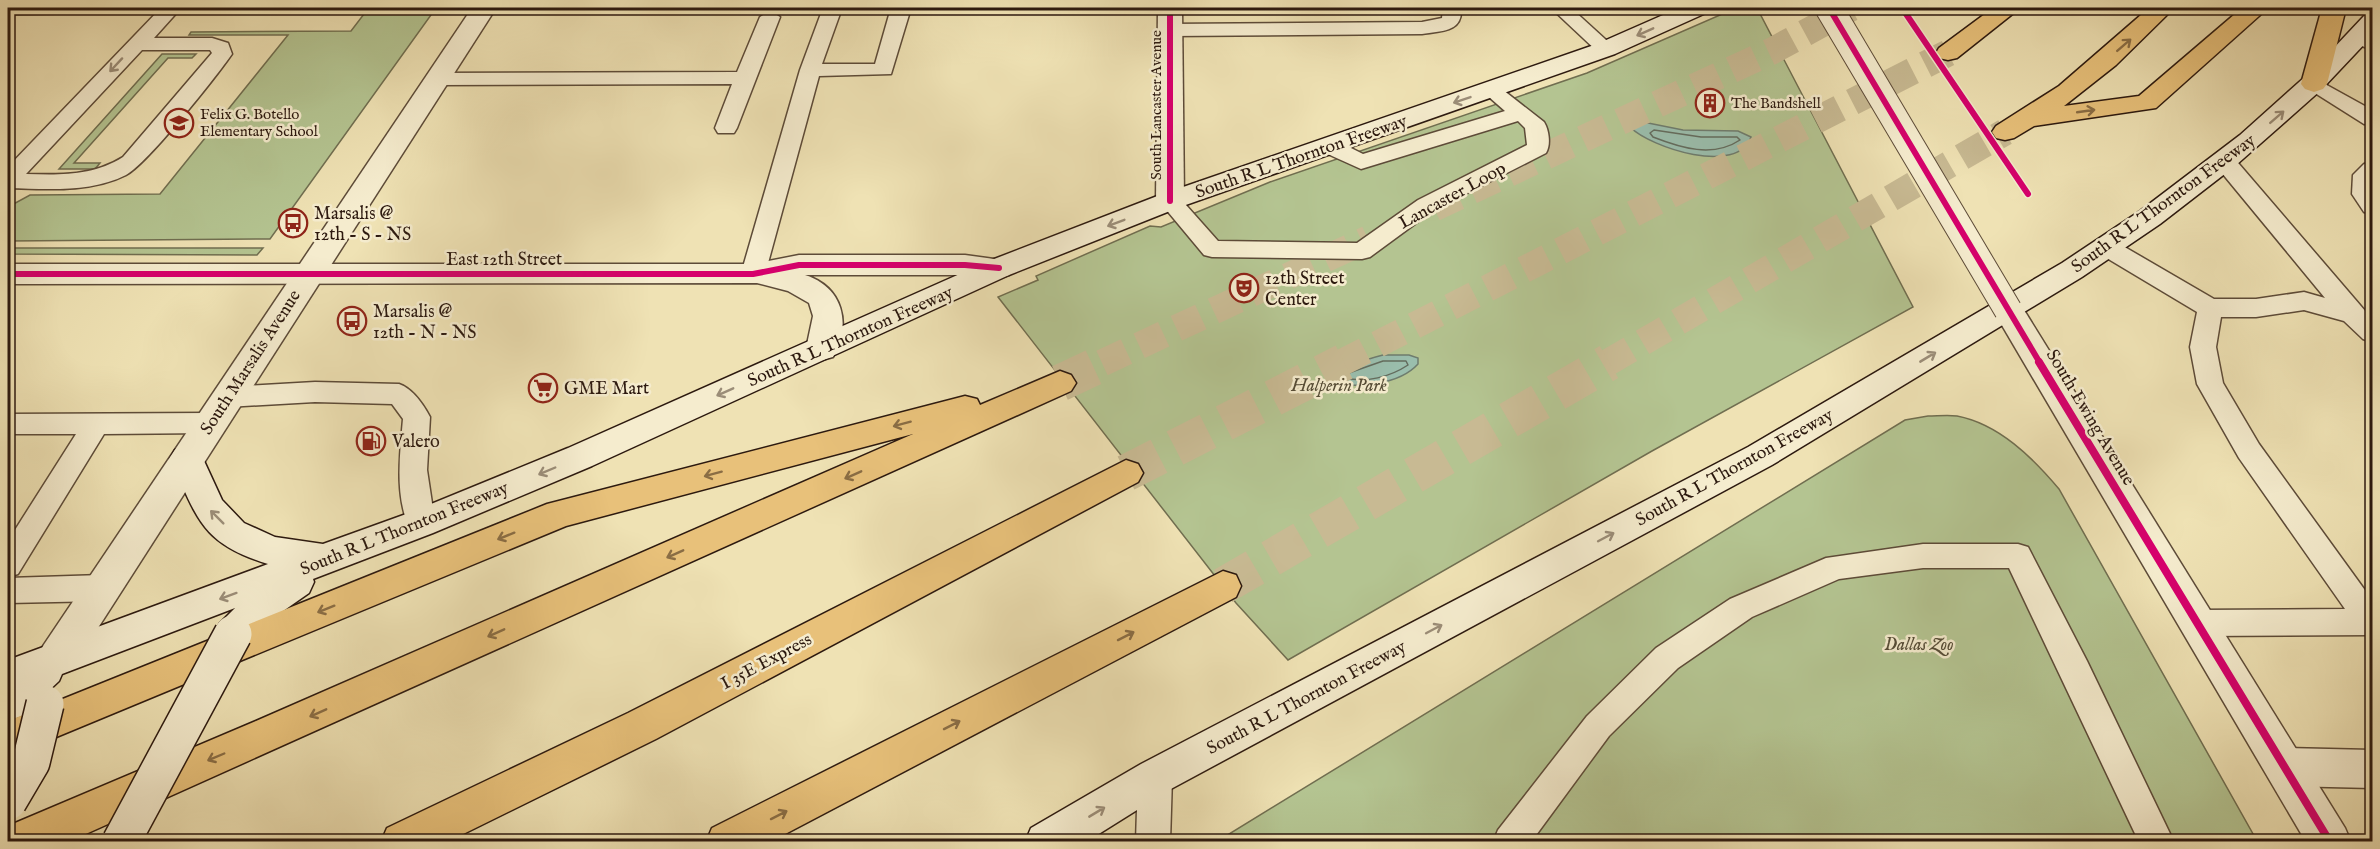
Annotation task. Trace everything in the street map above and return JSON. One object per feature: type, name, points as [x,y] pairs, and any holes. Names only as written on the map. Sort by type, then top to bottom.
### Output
[{"type":"highway","points":[[1948,53],[2008,8]]},
{"type":"highway","points":[[2005,132],[2028,119],[2126,44],[2162,8]]},
{"type":"highway","points":[[2028,119],[2147,103],[2256,8]]},
{"type":"highway","points":[[2314,84],[2334,8]]},
{"type":"highway","points":[[8,739],[559,514],[1060,383],[281,729],[19,842]]},
{"type":"highway","name":"I 35E Express","points":[[402,842],[642,726],[1126,473]]},
{"type":"highway","points":[[727,842],[1223,586]]},
{"type":"main road","name":"South Marsalis Avenue","points":[[8,801],[32,762],[26,704],[484,8]]},
{"type":"main road","name":"South R L Thornton Freeway","points":[[8,677],[421,523],[580,457],[999,268],[1170,201],[1606,49],[1698,8]]},
{"type":"main road","name":"South Ewing Avenue","points":[[1829,8],[2008,310],[2330,842]]},
{"type":"main road","name":"South Lancaster Avenue","points":[[1170,19],[1170,201]]},
{"type":"main road","name":"South R L Thornton Freeway","points":[[1046,842],[1155,777],[1760,456],[2008,310],[2108,248],[2225,162],[2368,34]]},
{"type":"main road","name":"East 12th Street","points":[[8,275],[753,274],[799,266],[965,265],[999,268]]},
{"type":"main road","points":[[753,274],[791,280],[823,295],[829,309],[829,320],[822,348]]},
{"type":"main road","points":[[187,459],[211,512],[243,541],[287,556],[326,560]]},
{"type":"main road","points":[[121,842],[233,634],[263,605],[326,560]]},
{"type":"main road","points":[[2286,767],[2373,769]]},
{"type":"lane","points":[[8,181],[171,8]]},
{"type":"lane","points":[[753,274],[810,70],[832,8]]},
{"type":"lane","points":[[810,70],[884,70],[901,8]]},
{"type":"lane","points":[[1170,19],[1422,28],[1444,25],[1452,20],[1452,8]]},
{"type":"lane","points":[[1560,8],[1606,49]]},
{"type":"lane","points":[[726,128],[770,17]]},
{"type":"lane","points":[[8,181],[95,179],[118,173],[131,162],[222,54],[221,47],[212,44],[136,44]]},
{"type":"lane","points":[[437,79],[745,78]]},
{"type":"lane","points":[[2314,84],[2373,119]]},
{"type":"lane","name":"Lancaster Loop","points":[[1170,201],[1212,249],[1362,251],[1426,205],[1538,148],[1536,127],[1491,90]]},
{"type":"lane","points":[[1329,146],[1361,162],[1521,113]]},
{"type":"lane","points":[[2225,162],[2353,315],[2373,333]]},
{"type":"lane","points":[[2373,169],[2364,175],[2363,194],[2373,207]]},
{"type":"lane","points":[[2108,248],[2210,308],[2256,308],[2304,301],[2353,315]]},
{"type":"lane","points":[[2210,308],[2203,348],[2210,384],[2249,452],[2372,622]]},
{"type":"lane","points":[[227,397],[315,392],[399,394],[417,417],[413,470],[421,523]]},
{"type":"lane","points":[[8,424],[210,423]]},
{"type":"lane","points":[[8,565],[96,424]]},
{"type":"lane","points":[[1510,842],[1598,726],[1667,658],[1741,608],[1836,567],[1923,556],[2018,556],[2076,671],[2157,842]]},
{"type":"lane","points":[[8,591],[102,588]]},
{"type":"lane","points":[[2199,623],[2372,622]]},
{"type":"lane","points":[[1153,842],[1155,777]]},
{"type":"green space","points":[[8,8],[77,8],[72,14],[8,15]]},
{"type":"green space","points":[[397,8],[436,8],[270,239],[8,241],[8,207],[30,195],[160,194],[288,35],[189,35],[191,32],[351,31],[364,14],[391,14]]},
{"type":"green space","name":"Halperin Park","points":[[1736,8],[1757,8],[1913,307],[1652,451],[1288,660],[1236,603],[998,297],[1038,280],[1036,276],[1150,226],[1161,227],[1270,182],[1587,73]]},
{"type":"green space","points":[[162,54],[196,54],[192,58],[168,58],[74,163],[100,163],[95,169],[59,169]]},
{"type":"green space","points":[[8,248],[263,248],[257,255],[8,254]]},
{"type":"green space","name":"Dallas Zoo","points":[[1928,416],[1957,416],[1987,426],[2026,454],[2059,489],[2257,841],[1216,842],[1905,420]]},
{"type":"water","points":[[1638,121],[1683,130],[1738,131],[1751,137],[1743,149],[1730,155],[1713,157],[1674,150],[1656,143],[1630,127]]},
{"type":"water","points":[[1383,355],[1409,355],[1418,358],[1418,364],[1400,377],[1389,381],[1366,385],[1332,383],[1330,378],[1342,370]]},
{"type":"tunnel","points":[[1434,208],[1772,51],[1851,8]]},
{"type":"tunnel","points":[[1341,363],[1948,53]]},
{"type":"tunnel","points":[[1607,363],[2005,132]]},
{"type":"tunnel","points":[[1102,363],[1368,239]]},
{"type":"tunnel","points":[[1060,383],[1105,362]]},
{"type":"tunnel","points":[[1126,473],[1344,362]]},
{"type":"tunnel","points":[[1223,586],[1609,362]]},
{"type":"cycle path","points":[[1170,8],[1170,201]]},
{"type":"cycle path","points":[[1829,8],[2008,310],[2330,842]]},
{"type":"cycle path","points":[[1902,8],[2028,194]]},
{"type":"cycle path","points":[[8,274],[753,274],[799,265],[965,265],[999,268]]},
{"type":"place","name":"The Bandshell","points":[[1710,103]]},
{"type":"place","name":"Felix G. Botello Elementary School","points":[[179,123]]},
{"type":"place","name":"Marsalis @ 12th - S - NS","points":[[293,223]]},
{"type":"place","name":"12th Street Center","points":[[1244,288]]},
{"type":"place","name":"Marsalis @ 12th - N - NS","points":[[352,321]]},
{"type":"place","name":"GME Mart","points":[[543,388]]},
{"type":"place","name":"Valero","points":[[371,441]]}]
